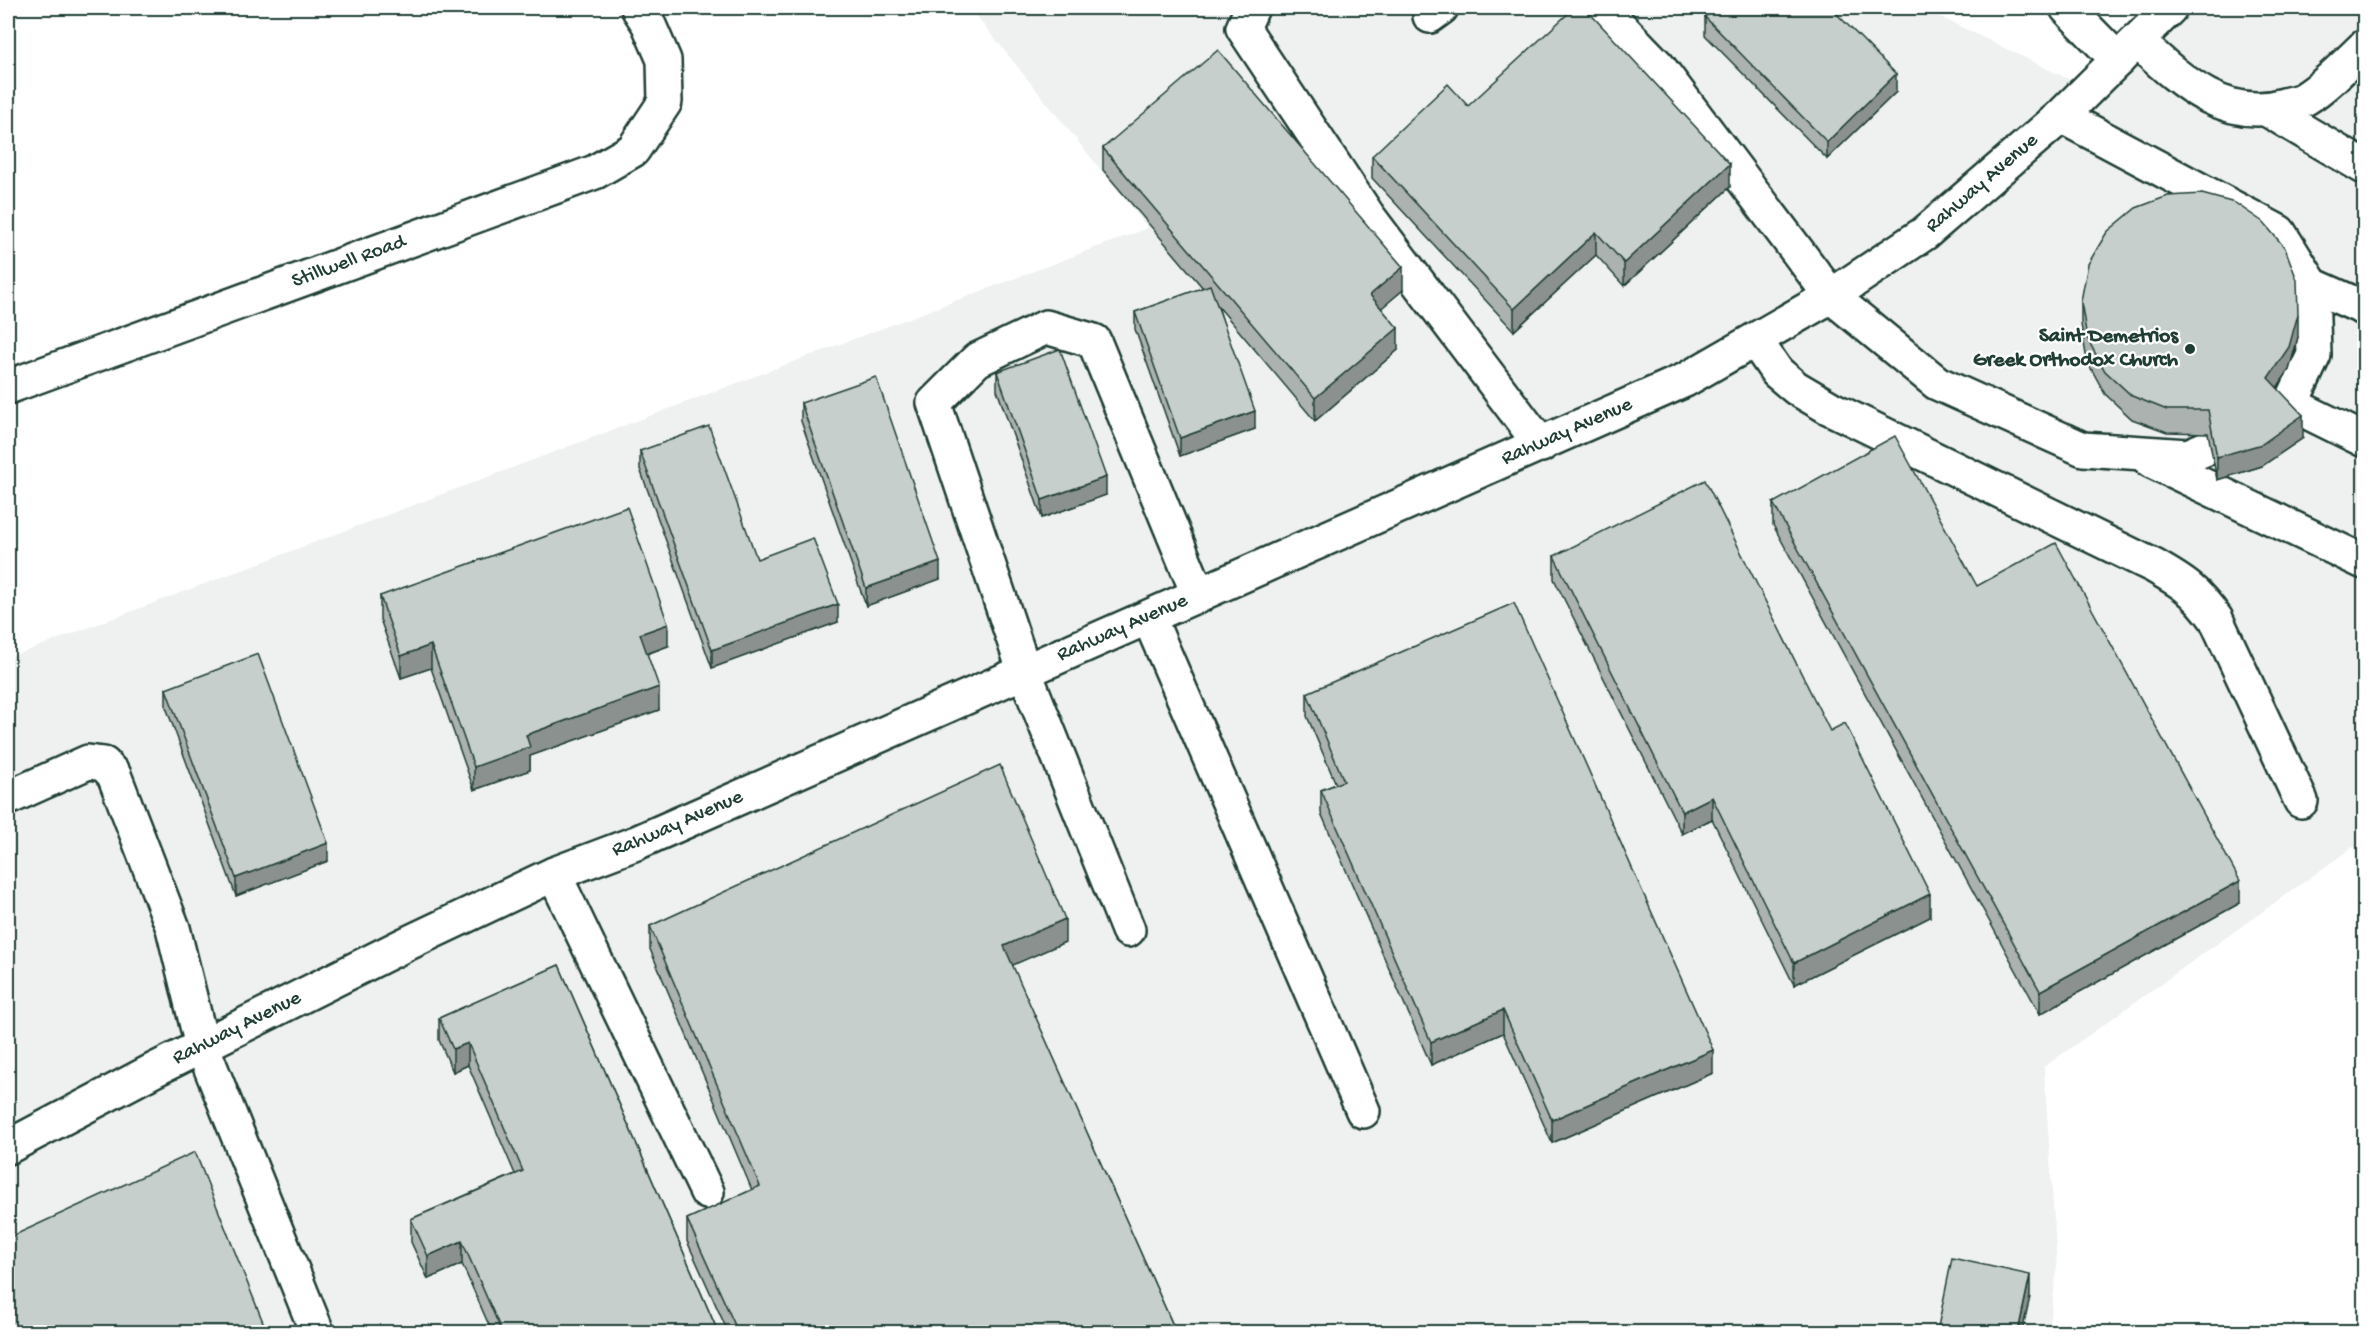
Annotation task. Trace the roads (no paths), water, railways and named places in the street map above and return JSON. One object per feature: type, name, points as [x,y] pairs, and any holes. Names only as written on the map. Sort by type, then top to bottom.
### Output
[{"type":"street","name":"Stillwell Road","points":[[8,387],[595,172],[633,150],[665,102],[664,60],[648,23],[638,8]]},
{"type":"street","points":[[1252,8],[1243,28],[1249,38],[1368,216],[1540,445]]},
{"type":"street","points":[[1602,8],[1658,66],[1831,296],[1937,382],[2083,449],[2188,456],[2286,414],[2314,355],[2312,285],[2279,232],[2061,116]]},
{"type":"street","points":[[2067,8],[2127,50],[2207,96],[2235,108],[2268,110],[2304,99],[2364,47]]},
{"type":"street","name":"Rahway Avenue","points":[[8,1147],[202,1046],[404,945],[554,874],[636,843],[1685,380],[1831,296],[1925,233],[2061,116],[2170,8]]},
{"type":"street","points":[[2268,110],[2364,167]]},
{"type":"street","points":[[2312,285],[2364,308]]},
{"type":"street","points":[[1128,930],[1025,673],[934,403],[977,360],[1046,327],[1094,341],[1200,596]]},
{"type":"street","points":[[1755,340],[1777,372],[1796,388],[1830,408],[2154,566],[2179,580],[2200,596],[2216,619],[2301,801]]},
{"type":"street","points":[[2290,404],[2364,440]]},
{"type":"street","points":[[2135,453],[2364,562]]},
{"type":"street","points":[[1149,618],[1363,1111]]},
{"type":"street","points":[[8,798],[88,762],[104,764],[114,776],[173,928],[202,1046],[317,1332]]},
{"type":"street","points":[[554,874],[707,1192]]},
{"type":"place","name":"Saint Demetrios Greek Orthodox Church","points":[[2190,349]]}]
